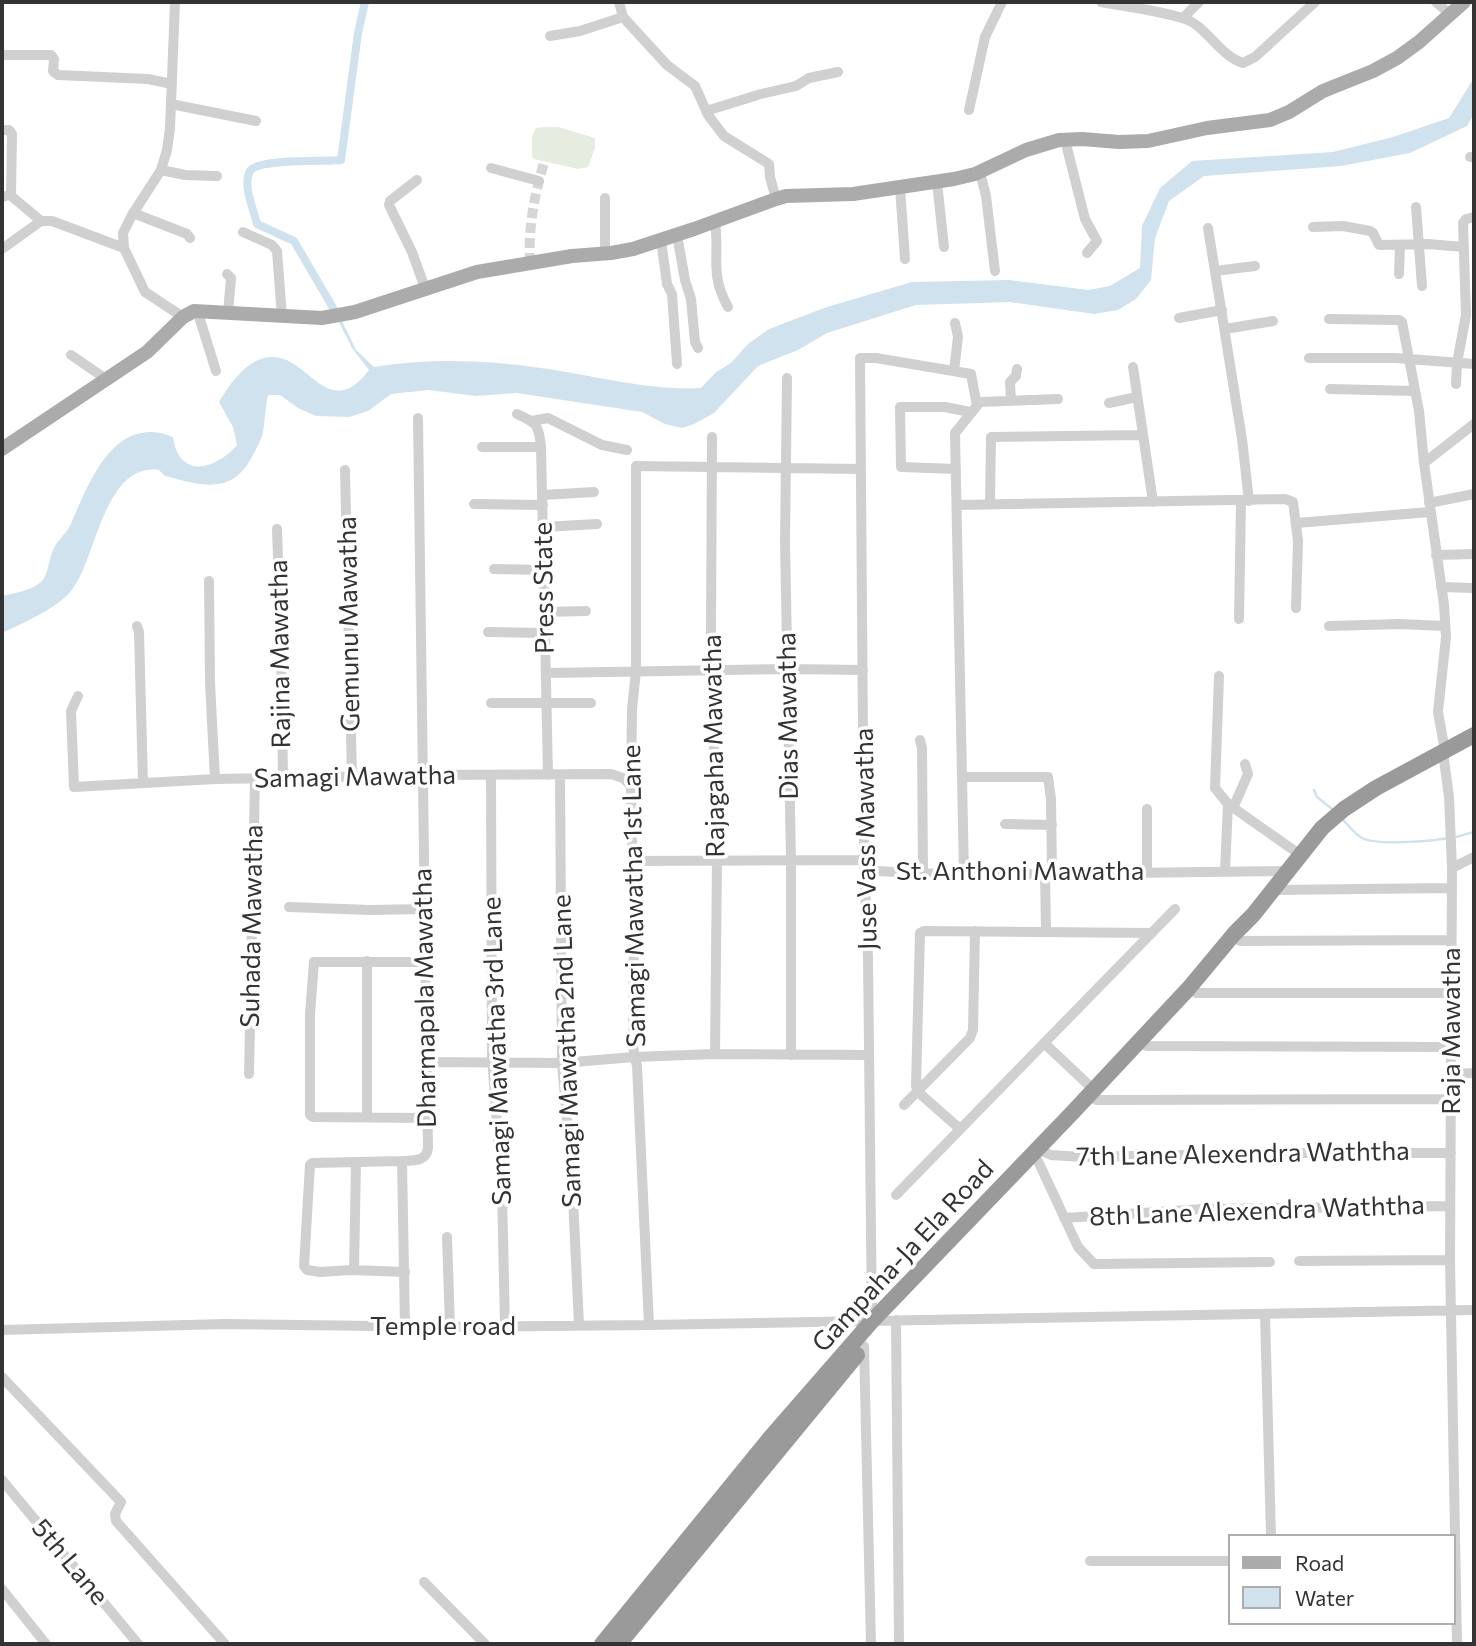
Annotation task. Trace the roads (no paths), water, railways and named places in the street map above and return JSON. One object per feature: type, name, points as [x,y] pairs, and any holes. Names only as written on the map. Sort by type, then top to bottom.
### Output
[{"type":"highway","name":"Gampaha-Ja Ela Road","points":[[1142,1044],[1196,993],[1240,941],[1254,915],[1299,854],[1333,817],[1359,798],[1474,735]]},
{"type":"highway","name":"Gampaha-Ja Ela Road","points":[[602,1644],[770,1438],[1095,1095],[1142,1044],[1234,934],[1254,915]]},
{"type":"highway","name":"Gampaha-Ja Ela Road","points":[[619,1644],[884,1320]]},
{"type":"main road","points":[[2,449],[155,346],[190,314],[228,313],[322,318],[338,316],[477,272],[572,256],[605,254],[661,240],[786,196],[853,194],[954,180],[980,172],[1041,145],[1065,140],[1148,141],[1207,128],[1250,124],[1281,116],[1323,91],[1384,65],[1419,42],[1464,2]]},
{"type":"street","points":[[175,2],[167,150],[160,170],[123,233],[124,248],[145,292],[190,314],[216,371]]},
{"type":"street","points":[[619,2],[623,17],[667,65],[695,86],[706,111],[724,136],[769,164],[776,199]]},
{"type":"street","points":[[970,110],[985,37],[1002,2]]},
{"type":"street","points":[[1101,2],[1183,18],[1207,34],[1230,59],[1243,63],[1255,57],[1315,2]]},
{"type":"street","points":[[1183,18],[1199,2]]},
{"type":"street","points":[[1436,2],[1450,14]]},
{"type":"street","points":[[550,37],[580,31],[623,17]]},
{"type":"street","points":[[2,55],[51,55],[54,59],[53,71],[58,75],[135,78],[172,84]]},
{"type":"street","points":[[706,111],[796,86],[809,78],[838,72]]},
{"type":"street","points":[[171,104],[256,121]]},
{"type":"street","points":[[2,130],[9,130],[12,134],[7,197],[41,221],[52,221],[124,248]]},
{"type":"street","points":[[1065,140],[1085,219],[1097,242],[1087,253]]},
{"type":"street","points":[[491,168],[539,181]]},
{"type":"street","points":[[160,170],[185,175],[217,176]]},
{"type":"street","points":[[980,172],[986,196],[995,271]]},
{"type":"street","points":[[417,180],[390,201],[389,205],[412,252],[425,288]]},
{"type":"street","points":[[937,182],[944,247]]},
{"type":"street","points":[[900,187],[905,259]]},
{"type":"street","points":[[605,198],[605,254]]},
{"type":"street","points":[[1416,207],[1422,286]]},
{"type":"street","points":[[133,212],[187,234],[190,238]]},
{"type":"street","points":[[1456,384],[1466,315],[1463,223],[1474,217]]},
{"type":"street","points":[[2,249],[41,221]]},
{"type":"street","points":[[715,222],[715,270],[719,290],[728,307]]},
{"type":"street","points":[[1313,227],[1343,226],[1370,231],[1379,245],[1463,247]]},
{"type":"street","points":[[1208,228],[1242,439],[1245,501],[1239,619]]},
{"type":"street","points":[[243,232],[272,245],[277,251],[282,317]]},
{"type":"street","points":[[677,235],[698,348]]},
{"type":"street","points":[[661,240],[667,284],[672,294],[677,363]]},
{"type":"street","points":[[1399,274],[1400,246]]},
{"type":"street","points":[[1215,271],[1255,266]]},
{"type":"street","points":[[227,274],[231,278],[228,313]]},
{"type":"street","points":[[1180,318],[1222,310]]},
{"type":"street","name":"Raja Mawatha","points":[[1329,319],[1402,322],[1415,391],[1441,587],[1445,626],[1438,712],[1449,797],[1451,868],[1450,1260],[1454,1534]]},
{"type":"street","points":[[1225,329],[1273,321]]},
{"type":"street","points":[[955,323],[958,337],[954,371],[973,376],[973,409]]},
{"type":"street","points":[[71,355],[106,379]]},
{"type":"street","name":"Juse Vass Mawatha","points":[[899,1644],[869,1055],[864,860],[859,358],[876,358],[954,371]]},
{"type":"street","points":[[1309,358],[1474,364]]},
{"type":"street","points":[[1133,367],[1153,502]]},
{"type":"street","points":[[1011,401],[1010,382],[1016,376],[1017,369]]},
{"type":"street","name":"Dias Mawatha","points":[[787,377],[785,468],[792,861],[791,1055]]},
{"type":"street","points":[[1330,389],[1415,391]]},
{"type":"street","points":[[1109,403],[1137,397]]},
{"type":"street","points":[[964,875],[955,433],[980,402],[1058,399]]},
{"type":"street","points":[[956,470],[901,467],[900,407],[973,409]]},
{"type":"street","points":[[517,414],[532,421],[548,418],[602,445],[627,450]]},
{"type":"street","name":"Dharmapala Mawatha","points":[[405,1326],[402,1161],[418,1160],[427,1155],[418,418]]},
{"type":"street","name":"Press State","points":[[532,421],[539,429],[541,447],[547,702],[554,775]]},
{"type":"street","points":[[1424,463],[1474,424]]},
{"type":"street","points":[[990,504],[991,437],[1142,435]]},
{"type":"street","name":"Rajagaha Mawatha","points":[[712,437],[717,859],[715,1054]]},
{"type":"street","points":[[482,447],[541,447]]},
{"type":"street","name":"Samagi Mawatha 1st Lane","points":[[649,1325],[637,1066],[634,1057],[631,786],[632,709],[636,671],[636,466],[712,468]]},
{"type":"street","points":[[712,468],[861,469]]},
{"type":"street","name":"Gemunu Mawatha","points":[[345,470],[352,778]]},
{"type":"street","points":[[474,504],[543,500],[594,492]]},
{"type":"street","points":[[1297,523],[1430,507],[1474,494]]},
{"type":"street","points":[[957,505],[1285,499],[1293,502],[1297,523],[1296,608]]},
{"type":"street","points":[[543,527],[597,524]]},
{"type":"street","name":"Rajina Mawatha","points":[[277,529],[283,778]]},
{"type":"street","points":[[1436,555],[1474,554]]},
{"type":"street","points":[[494,569],[544,570]]},
{"type":"street","points":[[209,581],[215,779]]},
{"type":"street","points":[[1441,587],[1474,588]]},
{"type":"street","points":[[545,612],[586,611]]},
{"type":"street","points":[[137,626],[143,783]]},
{"type":"street","points":[[1329,626],[1445,626]]},
{"type":"street","points":[[488,632],[545,633]]},
{"type":"street","points":[[546,673],[787,668],[863,670]]},
{"type":"street","points":[[1219,676],[1215,788],[1231,806],[1299,854]]},
{"type":"street","name":"Samagi Mawatha","points":[[78,696],[71,711],[74,787],[255,778],[611,774],[623,778],[631,786]]},
{"type":"street","points":[[491,703],[591,703]]},
{"type":"street","points":[[920,740],[923,873]]},
{"type":"street","points":[[1225,871],[1231,806],[1248,774],[1245,764]]},
{"type":"street","name":"Samagi Mawatha 3rd Lane","points":[[491,775],[493,1063],[501,1179],[505,1326]]},
{"type":"street","name":"Samagi Mawatha 2nd Lane","points":[[554,775],[562,1063],[572,1177],[579,1325]]},
{"type":"street","points":[[962,777],[1048,777],[1052,825],[1046,931]]},
{"type":"street","name":"Suhada Mawatha","points":[[249,1074],[255,778]]},
{"type":"street","points":[[1147,809],[1147,872]]},
{"type":"street","points":[[1005,824],[1052,825]]},
{"type":"street","points":[[1451,868],[1474,857]]},
{"type":"street","name":"St. Anthoni Mawatha","points":[[633,861],[864,860],[866,866],[874,871],[964,875],[1287,871]]},
{"type":"street","points":[[1273,890],[1450,888]]},
{"type":"street","points":[[289,907],[370,911],[425,909]]},
{"type":"street","points":[[896,1195],[1175,909]]},
{"type":"street","points":[[904,1105],[970,1038],[973,1030],[975,931]]},
{"type":"street","points":[[960,1129],[918,1092],[916,1086],[920,933],[1152,933]]},
{"type":"street","points":[[1240,941],[1451,940]]},
{"type":"street","points":[[367,1117],[368,961]]},
{"type":"street","points":[[424,962],[314,962],[310,1014],[310,1115],[426,1118]]},
{"type":"street","points":[[1196,993],[1451,993]]},
{"type":"street","points":[[1044,1043],[1095,1095],[1451,1099]]},
{"type":"street","points":[[1142,1044],[1451,1047]]},
{"type":"street","points":[[425,1062],[562,1063],[715,1054],[869,1055]]},
{"type":"street","points":[[1450,1074],[1474,1073]]},
{"type":"street","name":"7th Lane Alexendra Waththa","points":[[1038,1155],[1081,1157],[1451,1153]]},
{"type":"street","points":[[1038,1155],[1078,1247],[1094,1264],[1270,1262]]},
{"type":"street","points":[[402,1161],[310,1165],[304,1266],[307,1270],[405,1272]]},
{"type":"street","points":[[354,1270],[356,1162]]},
{"type":"street","name":"8th Lane Alexendra Waththa","points":[[1065,1218],[1204,1209],[1450,1206]]},
{"type":"street","points":[[447,1237],[450,1327]]},
{"type":"street","points":[[1299,1261],[1450,1260]]},
{"type":"street","name":"Temple road","points":[[2,1330],[224,1324],[450,1327],[649,1325],[1474,1311]]},
{"type":"street","points":[[1265,1314],[1271,1534]]},
{"type":"street","points":[[864,1346],[871,1644]]},
{"type":"street","points":[[2,1377],[121,1502],[115,1514],[116,1521],[225,1644]]},
{"type":"street","name":"5th Lane","points":[[2,1480],[133,1642]]},
{"type":"street","points":[[1090,1562],[1228,1561]]},
{"type":"street","points":[[424,1582],[485,1644]]},
{"type":"street","name":"Raja Mawatha","points":[[1455,1585],[1457,1644]]},
{"type":"street","points":[[2,1589],[46,1644]]},
{"type":"water","points":[[1474,78],[1474,114],[1467,126],[1410,153],[1341,166],[1204,176],[1169,201],[1155,238],[1151,280],[1136,299],[1118,310],[1094,314],[1010,302],[916,305],[827,333],[798,350],[758,366],[714,413],[682,428],[665,424],[642,412],[517,393],[476,396],[429,390],[391,394],[368,411],[349,417],[316,416],[298,408],[280,395],[268,395],[263,433],[246,467],[237,476],[216,484],[192,483],[165,476],[159,470],[141,472],[126,481],[114,495],[74,587],[51,608],[2,633],[2,596],[28,589],[42,581],[55,546],[69,527],[96,472],[120,443],[135,435],[152,432],[173,437],[178,454],[192,465],[208,465],[224,457],[237,445],[233,427],[219,402],[240,373],[262,358],[284,359],[330,389],[342,390],[355,385],[369,370],[352,348],[338,320],[341,319],[356,350],[374,367],[436,361],[499,363],[640,385],[701,388],[715,373],[731,363],[748,344],[769,329],[827,307],[912,282],[1009,280],[1088,290],[1110,286],[1140,268],[1142,226],[1160,188],[1192,161],[1333,152],[1393,137],[1449,118]]},
{"type":"waterway","points":[[339,318],[294,241],[257,224],[247,183],[250,171],[265,164],[341,160],[358,33],[365,2]]},
{"type":"waterway","points":[[1314,790],[1317,797],[1332,809]]},
{"type":"waterway","points":[[1342,819],[1362,838],[1379,842],[1449,838]]},
{"type":"waterway","points":[[1456,837],[1474,832]]},
{"type":"tunnel","points":[[530,263],[532,213],[544,163]]}]
